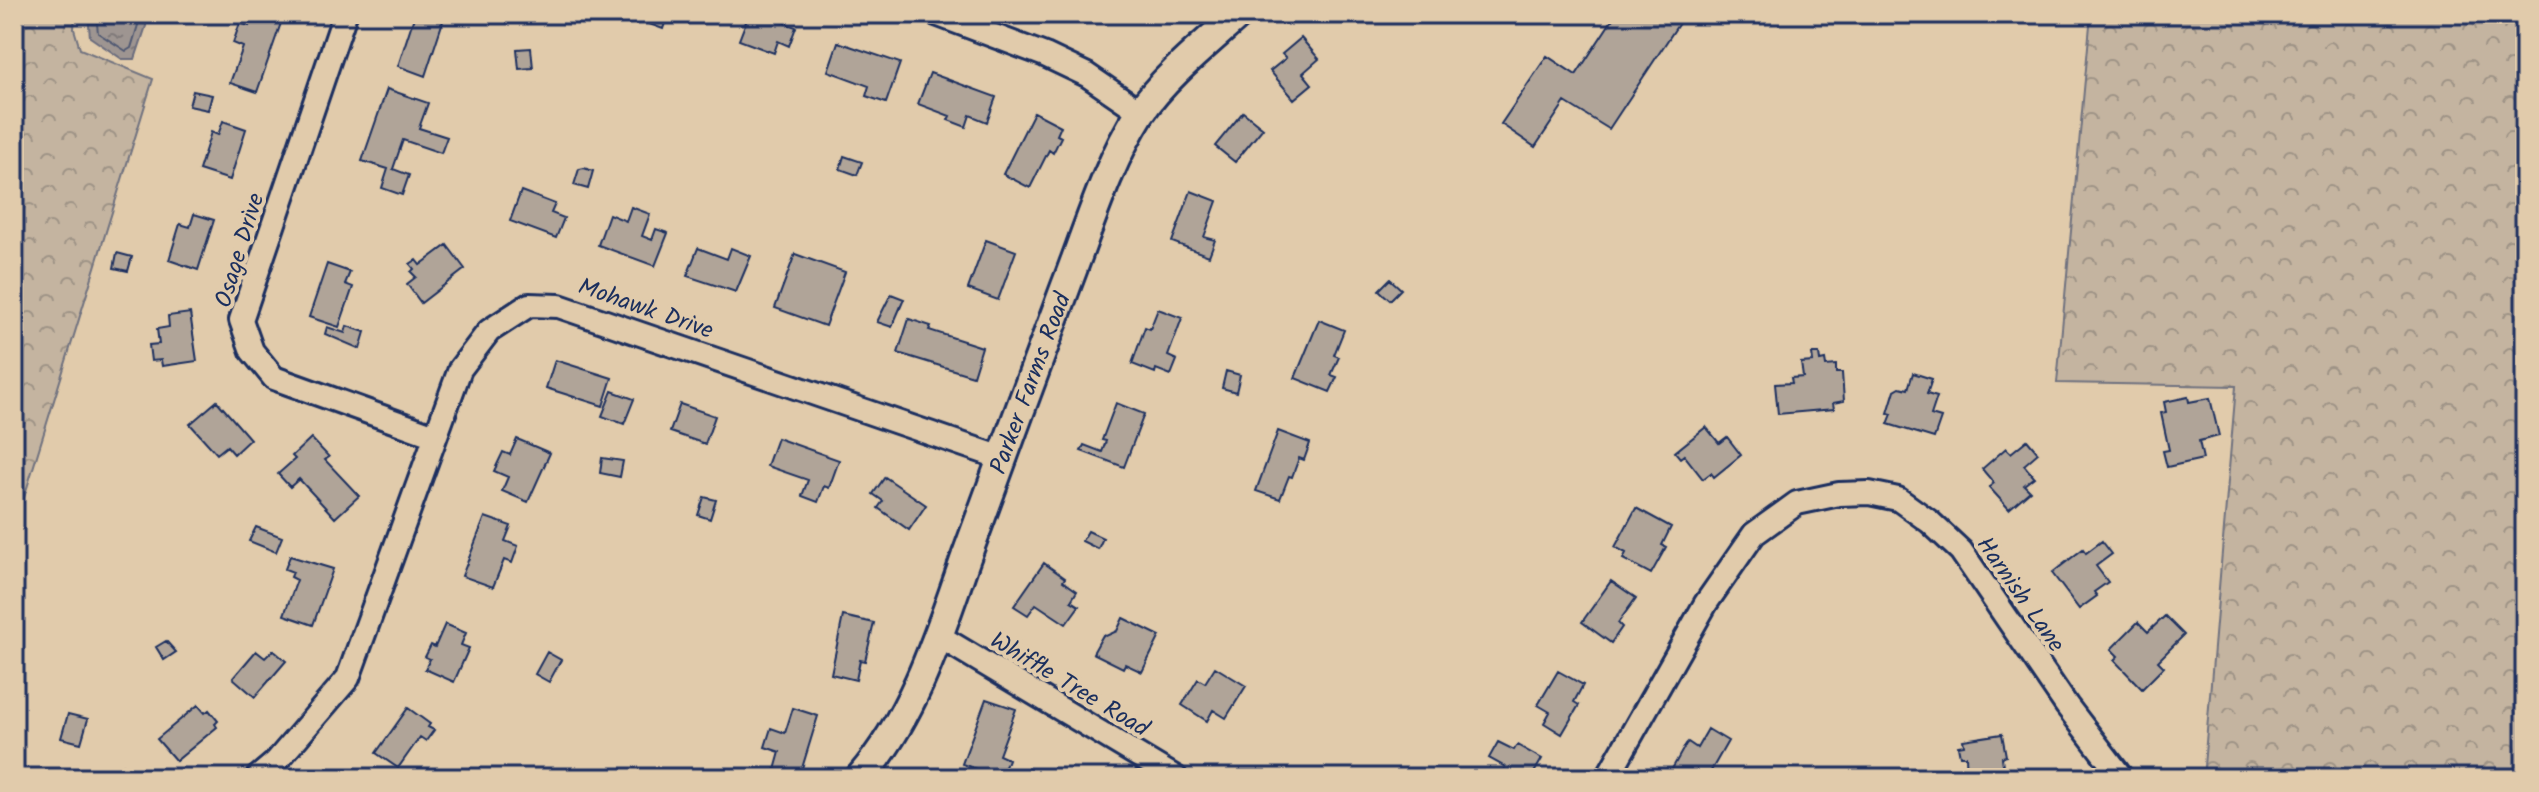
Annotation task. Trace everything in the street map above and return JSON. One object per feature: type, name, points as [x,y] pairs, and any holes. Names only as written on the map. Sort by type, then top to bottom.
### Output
[{"type":"street","name":"Osage Drive","points":[[345,14],[241,320],[252,351],[274,378],[435,436]]},
{"type":"street","points":[[936,14],[1045,55],[1087,75],[1141,112]]},
{"type":"street","name":"Parker Farms Road","points":[[860,778],[890,739],[911,699],[1122,148],[1141,112],[1198,51],[1239,14]]},
{"type":"street","name":"Mohawk Drive","points":[[257,778],[276,762],[348,678],[460,369],[489,331],[529,305],[559,306],[1002,458]]},
{"type":"street","name":"Harnish Lane","points":[[1607,778],[1706,603],[1754,534],[1797,503],[1839,494],[1869,493],[1898,499],[1930,522],[1961,551],[2067,706],[2122,778]]},
{"type":"street","name":"Whiffle Tree Road","points":[[937,635],[1176,778]]},
{"type":"green space","points":[[14,14],[75,14],[74,29],[80,49],[153,79],[14,530]]},
{"type":"green space","points":[[2091,14],[2525,14],[2525,778],[2203,778],[2236,386],[2057,383]]},
{"type":"water","points":[[88,14],[147,14],[135,59],[122,59],[90,37]]},
{"type":"building","points":[[253,14],[281,23],[257,92],[230,83],[243,47],[233,43],[240,23],[249,26]]},
{"type":"building","points":[[415,14],[445,15],[425,76],[398,66]]},
{"type":"building","points":[[646,14],[668,14],[663,29],[644,22]]},
{"type":"building","points":[[668,14],[685,14],[683,19]]},
{"type":"building","points":[[749,14],[760,14],[796,27],[789,46],[778,41],[774,53],[739,40]]},
{"type":"building","points":[[1616,14],[1685,14],[1609,129],[1565,102],[1535,147],[1501,124],[1547,56],[1576,75]]},
{"type":"building","points":[[1301,38],[1319,59],[1303,73],[1312,84],[1294,99],[1270,71],[1286,58],[1282,54]]},
{"type":"building","points":[[838,42],[900,63],[886,103],[866,96],[869,86],[828,71]]},
{"type":"building","points":[[531,48],[533,68],[519,69],[517,49]]},
{"type":"building","points":[[930,73],[996,97],[987,122],[970,115],[966,127],[948,120],[950,116],[918,104]]},
{"type":"building","points":[[387,89],[428,103],[419,128],[447,137],[441,153],[403,140],[393,169],[409,175],[402,195],[382,188],[388,169],[362,161]]},
{"type":"building","points":[[193,91],[212,95],[208,110],[189,106]]},
{"type":"building","points":[[1034,112],[1061,126],[1057,135],[1061,137],[1053,153],[1049,150],[1030,188],[1003,174]]},
{"type":"building","points":[[1243,112],[1263,128],[1235,162],[1215,146]]},
{"type":"building","points":[[223,121],[246,129],[230,180],[199,170],[211,132],[218,135]]},
{"type":"building","points":[[844,156],[862,162],[857,175],[840,169]]},
{"type":"building","points":[[579,169],[593,171],[588,189],[574,185]]},
{"type":"building","points":[[521,191],[555,204],[551,213],[564,218],[556,238],[510,221]]},
{"type":"building","points":[[1191,191],[1217,201],[1204,237],[1215,240],[1209,256],[1172,242]]},
{"type":"building","points":[[631,207],[650,214],[642,236],[652,240],[656,229],[668,233],[655,266],[598,245],[609,214],[626,221]]},
{"type":"building","points":[[194,214],[214,220],[198,270],[169,260],[180,224],[190,227]]},
{"type":"building","points":[[986,240],[1016,251],[998,300],[968,289]]},
{"type":"building","points":[[447,245],[465,269],[421,303],[407,284],[416,277],[411,272],[414,269],[410,264],[416,260],[420,265]]},
{"type":"building","points":[[698,248],[727,259],[731,248],[751,256],[736,292],[687,276]]},
{"type":"building","points":[[117,253],[132,257],[128,271],[114,268]]},
{"type":"building","points":[[795,254],[845,272],[825,326],[775,308]]},
{"type":"building","points":[[327,264],[350,272],[345,284],[353,287],[339,327],[309,317]]},
{"type":"building","points":[[1390,279],[1401,289],[1390,300],[1379,290]]},
{"type":"building","points":[[891,294],[904,299],[892,327],[877,322]]},
{"type":"building","points":[[1158,309],[1182,318],[1168,356],[1177,360],[1171,375],[1156,369],[1155,373],[1132,364],[1145,327],[1150,329]]},
{"type":"building","points":[[190,313],[197,361],[162,366],[161,360],[151,361],[149,345],[159,344],[157,329],[169,327],[168,316]]},
{"type":"building","points":[[909,319],[931,326],[929,330],[982,347],[973,376],[898,353]]},
{"type":"building","points":[[1319,320],[1344,330],[1334,355],[1339,357],[1331,375],[1337,377],[1330,392],[1295,378]]},
{"type":"building","points":[[347,326],[365,332],[360,349],[325,334],[327,327],[345,333]]},
{"type":"building","points":[[1812,354],[1819,354],[1820,361],[1825,360],[1826,366],[1836,365],[1836,373],[1842,373],[1844,401],[1833,403],[1834,409],[1778,414],[1775,384],[1792,383],[1791,378],[1803,377],[1801,363],[1813,362]]},
{"type":"building","points":[[555,360],[612,378],[603,406],[546,388]]},
{"type":"building","points":[[1226,371],[1240,375],[1236,392],[1222,388]]},
{"type":"building","points":[[1913,373],[1932,379],[1927,394],[1937,397],[1931,415],[1941,418],[1934,438],[1888,424],[1895,390],[1900,387],[1908,389]]},
{"type":"building","points":[[612,391],[634,399],[624,424],[602,416]]},
{"type":"building","points":[[2188,397],[2189,402],[2210,398],[2219,436],[2199,441],[2203,459],[2167,467],[2163,451],[2169,450],[2161,413],[2166,412],[2164,402]]},
{"type":"building","points":[[217,401],[250,439],[234,454],[227,446],[217,454],[190,424]]},
{"type":"building","points":[[1116,403],[1144,414],[1124,467],[1081,451],[1084,445],[1102,452],[1106,441],[1102,440]]},
{"type":"building","points":[[680,404],[715,416],[705,444],[670,432]]},
{"type":"building","points":[[1706,427],[1719,443],[1727,437],[1741,455],[1714,477],[1711,473],[1703,479],[1684,455],[1680,458],[1675,452]]},
{"type":"building","points":[[1278,431],[1310,443],[1304,460],[1299,458],[1292,477],[1289,476],[1280,499],[1256,491]]},
{"type":"building","points":[[311,438],[329,457],[325,460],[359,496],[335,518],[299,479],[290,487],[278,474]]},
{"type":"building","points":[[777,438],[839,460],[829,488],[824,486],[818,502],[802,496],[808,480],[767,466]]},
{"type":"building","points":[[517,439],[550,453],[528,502],[502,491],[508,477],[494,471],[503,452],[510,455]]},
{"type":"building","points":[[2027,440],[2038,453],[2024,465],[2034,477],[2024,485],[2030,491],[2009,509],[1989,487],[1994,483],[1982,469],[2006,448],[2011,453]]},
{"type":"building","points":[[602,458],[623,461],[620,477],[600,473]]},
{"type":"building","points":[[885,477],[926,505],[909,530],[878,508],[883,501],[873,494]]},
{"type":"building","points":[[704,497],[716,500],[710,519],[698,515]]},
{"type":"building","points":[[1636,508],[1671,527],[1662,545],[1666,547],[1651,574],[1623,559],[1626,553],[1615,547]]},
{"type":"building","points":[[485,517],[511,526],[505,541],[518,546],[512,563],[504,560],[493,587],[462,576]]},
{"type":"building","points":[[256,527],[282,537],[276,552],[249,541]]},
{"type":"building","points":[[1088,531],[1103,538],[1098,549],[1082,541]]},
{"type":"building","points":[[2102,541],[2112,554],[2096,566],[2108,582],[2094,592],[2097,596],[2079,609],[2052,573],[2083,549],[2086,553]]},
{"type":"building","points":[[290,556],[333,569],[313,625],[284,615],[297,580],[291,577],[293,572],[285,569]]},
{"type":"building","points":[[1044,563],[1077,591],[1071,601],[1079,606],[1066,624],[1036,604],[1028,615],[1014,606]]},
{"type":"building","points":[[1611,581],[1636,598],[1618,623],[1622,627],[1611,643],[1582,622]]},
{"type":"building","points":[[843,616],[874,623],[865,661],[860,660],[856,680],[831,674]]},
{"type":"building","points":[[2165,616],[2184,635],[2158,661],[2164,667],[2142,689],[2114,660],[2118,656],[2111,649],[2138,622],[2148,632]]},
{"type":"building","points":[[1123,618],[1160,636],[1142,672],[1125,664],[1123,668],[1093,653],[1103,635],[1117,631]]},
{"type":"building","points":[[445,624],[466,633],[461,645],[469,648],[454,682],[425,669],[430,659],[425,657],[431,645],[435,647]]},
{"type":"building","points":[[166,641],[176,652],[164,660],[156,647]]},
{"type":"building","points":[[273,650],[286,661],[255,697],[233,678],[256,651],[265,658]]},
{"type":"building","points":[[547,652],[561,660],[549,682],[535,674]]},
{"type":"building","points":[[1215,667],[1246,686],[1226,718],[1213,710],[1207,721],[1182,705],[1198,679],[1205,683]]},
{"type":"building","points":[[1558,671],[1583,685],[1574,702],[1579,705],[1562,734],[1544,723],[1550,712],[1538,705]]},
{"type":"building","points":[[986,699],[1016,709],[999,755],[1008,759],[1002,775],[962,764]]},
{"type":"building","points":[[198,705],[205,713],[209,710],[218,721],[215,724],[217,727],[176,761],[157,739]]},
{"type":"building","points":[[408,708],[434,730],[426,741],[420,737],[398,768],[376,753]]},
{"type":"building","points":[[793,708],[818,716],[799,778],[775,770],[780,752],[765,747],[771,728],[785,733]]},
{"type":"building","points":[[68,714],[88,719],[81,743],[61,738]]},
{"type":"building","points":[[1708,729],[1728,741],[1707,778],[1667,778],[1686,744],[1688,742],[1697,748]]},
{"type":"building","points":[[2002,734],[2006,756],[2002,757],[2003,766],[1995,767],[1996,778],[1967,778],[1966,756],[1960,756],[1958,746],[1964,745],[1963,740]]},
{"type":"building","points":[[1498,742],[1514,750],[1517,745],[1542,759],[1531,778],[1499,778],[1505,767],[1489,758]]},
{"type":"building","points":[[123,765],[126,778],[105,778],[108,777],[105,769]]}]
